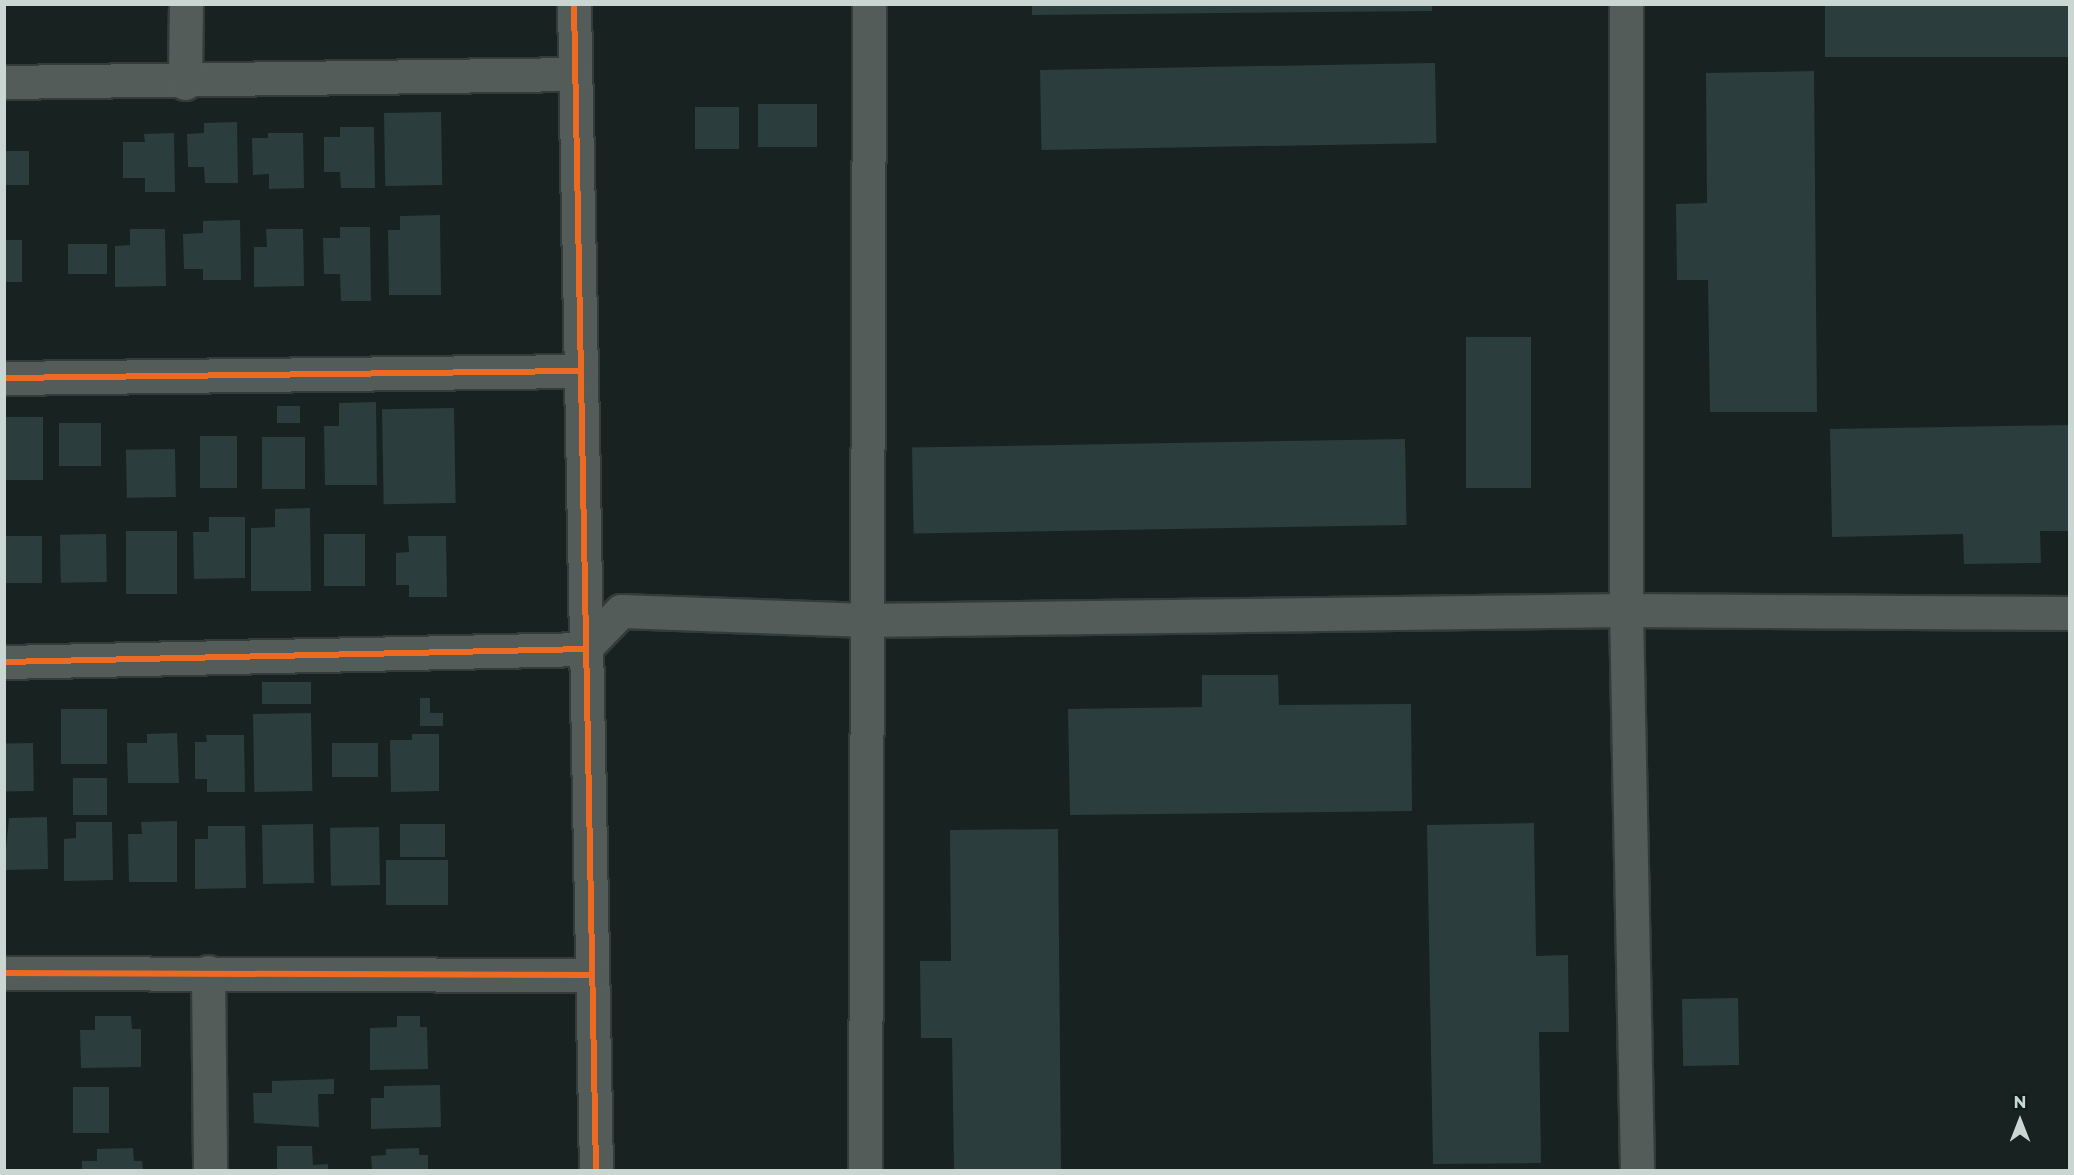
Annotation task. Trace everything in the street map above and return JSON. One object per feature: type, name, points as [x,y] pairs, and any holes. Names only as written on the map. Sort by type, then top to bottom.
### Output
[{"type":"street","points":[[185,83],[186,4]]},
{"type":"street","points":[[574,4],[584,649],[596,1170]]},
{"type":"street","points":[[866,1170],[869,4]]},
{"type":"street","points":[[1626,4],[1626,610],[1637,1170]]},
{"type":"street","points":[[4,82],[185,83],[575,74]]},
{"type":"street","points":[[4,378],[580,371]]},
{"type":"street","points":[[4,662],[584,649],[621,611],[866,620],[1626,610],[2070,613]]},
{"type":"street","points":[[208,972],[210,1170]]},
{"type":"street","points":[[4,973],[591,975]]},
{"type":"building","points":[[1032,4],[1432,4],[1432,11],[1032,15]]},
{"type":"building","points":[[1825,4],[2070,4],[2070,57],[1825,57]]},
{"type":"building","points":[[1435,63],[1436,143],[1041,150],[1040,70]]},
{"type":"building","points":[[1814,71],[1817,412],[1710,412],[1708,280],[1677,280],[1676,204],[1707,203],[1706,73]]},
{"type":"building","points":[[758,104],[817,104],[817,147],[758,147]]},
{"type":"building","points":[[695,107],[739,107],[739,149],[695,149]]},
{"type":"building","points":[[441,112],[442,185],[385,186],[384,113]]},
{"type":"building","points":[[237,122],[238,183],[205,183],[204,167],[188,167],[187,134],[204,133],[204,123]]},
{"type":"building","points":[[340,127],[374,127],[375,188],[341,188],[340,172],[324,172],[324,137],[340,137]]},
{"type":"building","points":[[174,133],[175,192],[145,192],[145,178],[123,178],[123,142],[145,142],[144,134]]},
{"type":"building","points":[[268,133],[303,133],[304,188],[269,189],[269,174],[253,175],[252,138],[268,138]]},
{"type":"building","points":[[4,151],[29,151],[29,185],[4,185]]},
{"type":"building","points":[[440,215],[441,295],[389,295],[388,230],[400,230],[400,216]]},
{"type":"building","points":[[240,220],[241,280],[203,280],[203,269],[184,269],[183,234],[203,233],[203,221]]},
{"type":"building","points":[[340,227],[370,227],[371,301],[341,301],[340,274],[324,274],[323,238],[340,238]]},
{"type":"building","points":[[130,229],[165,229],[166,286],[115,287],[115,246],[130,245]]},
{"type":"building","points":[[266,229],[303,229],[304,286],[254,287],[254,247],[267,247]]},
{"type":"building","points":[[4,240],[22,240],[22,282],[4,282]]},
{"type":"building","points":[[68,244],[107,244],[107,274],[68,274]]},
{"type":"building","points":[[1466,337],[1531,337],[1531,488],[1466,488]]},
{"type":"building","points":[[376,402],[377,485],[325,485],[324,426],[339,426],[339,403]]},
{"type":"building","points":[[277,406],[300,406],[300,423],[277,423]]},
{"type":"building","points":[[454,408],[456,503],[384,504],[382,409]]},
{"type":"building","points":[[4,417],[43,417],[43,480],[4,480]]},
{"type":"building","points":[[59,423],[101,423],[101,466],[59,466]]},
{"type":"building","points":[[2070,425],[2070,531],[2040,531],[2041,563],[1964,564],[1963,534],[1832,537],[1830,429]]},
{"type":"building","points":[[200,436],[237,436],[237,488],[200,488]]},
{"type":"building","points":[[262,437],[305,437],[305,489],[262,489]]},
{"type":"building","points":[[1405,439],[1407,525],[914,534],[912,448]]},
{"type":"building","points":[[175,449],[176,497],[127,498],[126,450]]},
{"type":"building","points":[[310,508],[311,591],[251,591],[251,528],[275,527],[275,509]]},
{"type":"building","points":[[209,517],[245,517],[245,578],[194,579],[193,532],[209,532]]},
{"type":"building","points":[[126,531],[177,531],[177,594],[126,594]]},
{"type":"building","points":[[106,534],[107,582],[61,583],[60,535]]},
{"type":"building","points":[[324,534],[365,534],[365,586],[324,586]]},
{"type":"building","points":[[4,536],[42,536],[42,583],[4,583]]},
{"type":"building","points":[[408,536],[446,536],[447,597],[409,597],[409,585],[396,585],[396,553],[409,552]]},
{"type":"building","points":[[1202,675],[1278,675],[1279,705],[1411,704],[1412,811],[1070,815],[1068,709],[1202,707]]},
{"type":"building","points":[[262,682],[311,682],[311,704],[262,704]]},
{"type":"building","points":[[420,698],[430,698],[430,713],[443,713],[443,726],[420,726]]},
{"type":"building","points":[[61,709],[107,709],[107,764],[61,764]]},
{"type":"building","points":[[311,713],[312,791],[254,792],[253,714]]},
{"type":"building","points":[[177,733],[179,783],[128,783],[127,743],[147,743],[147,734]]},
{"type":"building","points":[[412,734],[439,734],[439,791],[391,792],[390,740],[412,740]]},
{"type":"building","points":[[206,735],[244,735],[245,792],[207,792],[207,779],[195,779],[195,742],[207,742]]},
{"type":"building","points":[[33,743],[34,791],[5,791],[4,744]]},
{"type":"building","points":[[332,743],[378,743],[378,777],[332,777]]},
{"type":"building","points":[[73,778],[107,778],[107,815],[73,815]]},
{"type":"building","points":[[47,817],[48,869],[4,870],[9,818]]},
{"type":"building","points":[[177,821],[177,882],[129,882],[128,834],[142,834],[141,822]]},
{"type":"building","points":[[76,822],[112,822],[113,880],[64,881],[64,839],[76,838]]},
{"type":"building","points":[[1534,823],[1536,956],[1568,955],[1569,1032],[1539,1032],[1541,1163],[1433,1164],[1427,825]]},
{"type":"building","points":[[313,824],[314,883],[263,884],[262,825]]},
{"type":"building","points":[[400,824],[445,824],[445,857],[400,857]]},
{"type":"building","points":[[208,826],[245,826],[246,888],[195,889],[195,839],[208,839]]},
{"type":"building","points":[[379,827],[380,885],[331,886],[330,828]]},
{"type":"building","points":[[1058,829],[1061,1170],[954,1170],[952,1038],[921,1038],[920,961],[951,961],[950,830]]},
{"type":"building","points":[[386,860],[448,860],[448,905],[386,905]]},
{"type":"building","points":[[1738,998],[1739,1065],[1683,1066],[1682,999]]},
{"type":"building","points":[[95,1016],[131,1016],[132,1029],[141,1029],[141,1067],[81,1068],[80,1030],[95,1030]]},
{"type":"building","points":[[397,1016],[420,1016],[420,1027],[427,1027],[428,1069],[370,1070],[370,1028],[397,1027]]},
{"type":"building","points":[[334,1079],[334,1094],[318,1094],[319,1127],[254,1123],[253,1093],[272,1093],[272,1081]]},
{"type":"building","points":[[440,1085],[441,1127],[371,1129],[371,1098],[384,1098],[384,1086]]},
{"type":"building","points":[[73,1087],[109,1087],[109,1133],[73,1133]]},
{"type":"building","points":[[277,1146],[312,1146],[313,1165],[328,1164],[328,1170],[277,1170]]},
{"type":"building","points":[[133,1148],[134,1161],[142,1161],[143,1170],[82,1170],[82,1161],[97,1161],[97,1149]]},
{"type":"building","points":[[419,1148],[419,1155],[428,1155],[428,1170],[372,1170],[371,1156],[386,1155],[386,1149]]},
{"type":"cycle path","points":[[574,4],[596,1170]]},
{"type":"cycle path","points":[[4,378],[580,371]]},
{"type":"cycle path","points":[[4,662],[584,649]]},
{"type":"cycle path","points":[[4,973],[591,975]]}]
